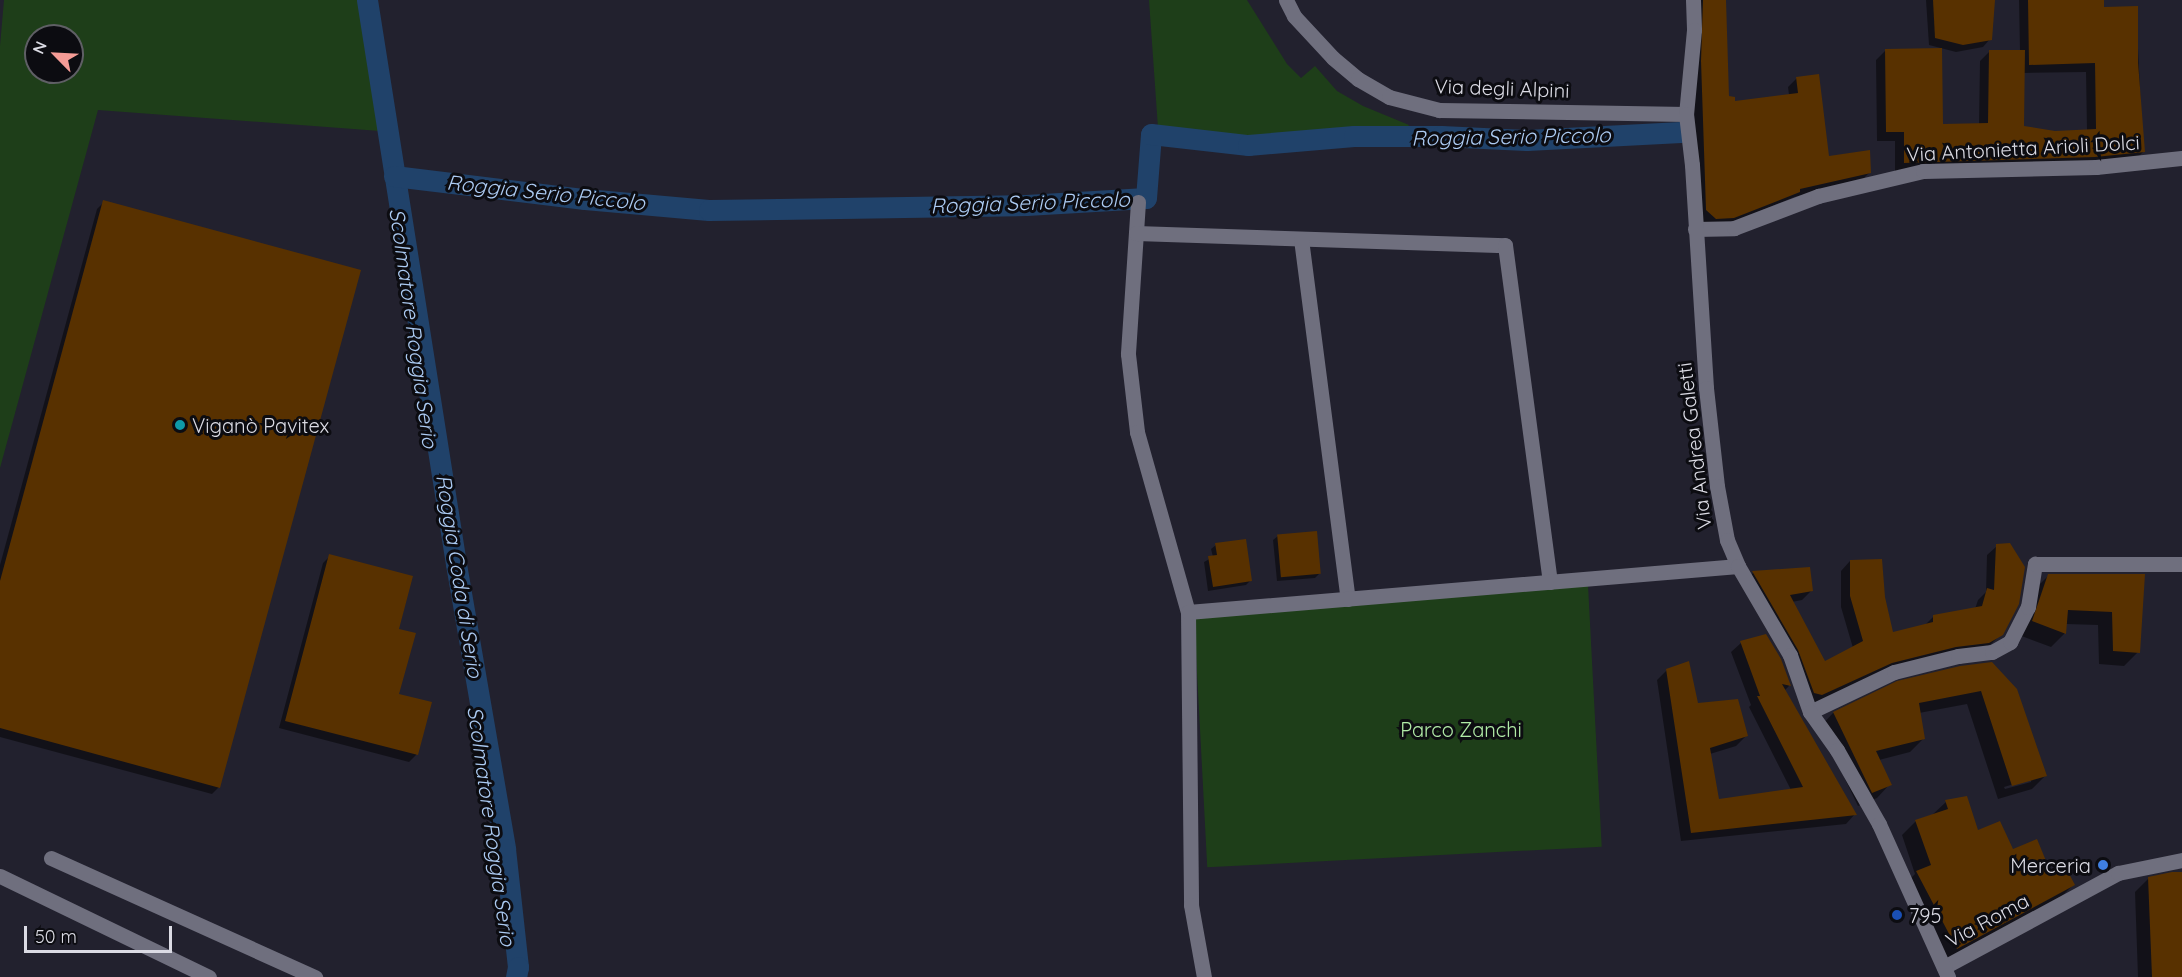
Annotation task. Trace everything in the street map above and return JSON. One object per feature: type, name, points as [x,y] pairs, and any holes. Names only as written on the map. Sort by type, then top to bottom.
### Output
[{"type":"street","name":"Via degli Alpini","points":[[1286,0],[1294,16],[1334,58],[1358,79],[1389,97],[1439,110],[1686,114]]},
{"type":"street","name":"Via Andrea Galetti","points":[[1693,0],[1694,30],[1686,114],[1706,388],[1717,486],[1727,540],[1738,566],[1790,655],[1810,712],[1837,750],[1879,824],[1946,972]]},
{"type":"street","name":"Via Antonietta Arioli Dolci","points":[[1695,229],[1734,228],[1818,196],[1923,171],[2096,167],[2182,158]]},
{"type":"street","points":[[1138,202],[1128,354],[1137,432],[1188,612],[1191,905],[1204,977]]},
{"type":"street","points":[[1136,233],[1505,245],[1550,582]]},
{"type":"street","points":[[1301,239],[1348,598]]},
{"type":"street","points":[[1810,712],[1894,672],[1958,656],[1992,652],[2010,642],[2028,608],[2035,564],[2182,564]]},
{"type":"street","points":[[1188,612],[1738,566]]},
{"type":"street","points":[[51,858],[315,977]]},
{"type":"street","name":"Via Roma","points":[[1946,972],[2118,873],[2182,860]]},
{"type":"street","points":[[0,876],[209,977]]},
{"type":"green space","points":[[4,0],[359,0],[380,131],[98,110],[0,468],[0,46]]},
{"type":"green space","points":[[1149,0],[1247,0],[1287,64],[1301,78],[1315,66],[1337,91],[1363,106],[1409,125],[1405,132],[1352,130],[1251,139],[1158,128]]},
{"type":"green space","name":"Parco Zanchi","points":[[1588,585],[1602,847],[1207,867],[1194,606]]},
{"type":"building","points":[[1703,0],[1726,0],[1729,96],[1735,97],[1735,101],[1798,93],[1796,77],[1819,74],[1829,156],[1870,150],[1871,173],[1800,189],[1800,192],[1734,218],[1716,219],[1706,210],[1701,61]]},
{"type":"building","points":[[1933,0],[1995,0],[1992,40],[1963,45],[1935,38]]},
{"type":"building","points":[[2028,0],[2104,0],[2104,7],[2138,6],[2138,62],[2145,152],[2095,157],[1904,163],[1904,132],[1886,132],[1885,49],[1942,48],[1943,124],[1988,123],[1989,50],[2025,50],[2024,126],[2055,131],[2096,129],[2095,63],[2029,65]]},
{"type":"building","name":"Viganò Pavitex","points":[[103,200],[361,270],[220,788],[0,728],[0,581]]},
{"type":"building","points":[[1317,531],[1321,574],[1281,577],[1277,534]]},
{"type":"building","points":[[1246,539],[1252,581],[1213,587],[1208,556],[1217,555],[1215,543]]},
{"type":"building","points":[[2010,543],[2025,567],[2019,604],[2003,635],[1989,643],[1956,647],[1892,663],[1822,695],[1814,693],[1798,650],[1752,571],[1810,567],[1813,591],[1790,595],[1825,661],[1863,641],[1850,596],[1850,560],[1882,559],[1885,597],[1893,632],[1933,622],[1933,615],[1982,606],[1987,588],[1994,590],[1996,544]]},
{"type":"building","points":[[329,554],[413,576],[399,629],[416,633],[399,694],[432,702],[418,755],[285,721]]},
{"type":"building","points":[[2048,574],[2145,574],[2140,653],[2113,651],[2112,612],[2068,610],[2066,634],[2032,621]]},
{"type":"building","points":[[1766,634],[1781,659],[1791,686],[1782,684],[1857,815],[1691,833],[1666,669],[1689,661],[1698,703],[1738,699],[1748,736],[1710,748],[1719,799],[1803,787],[1757,696],[1760,696],[1740,641]]},
{"type":"building","points":[[1992,662],[2017,689],[2047,776],[2012,786],[1981,691],[1919,703],[1925,739],[1876,751],[1892,785],[1872,793],[1833,712],[1897,681],[1960,666]]},
{"type":"building","points":[[1967,796],[1978,830],[2000,821],[2013,849],[2037,839],[2051,873],[2065,866],[2075,885],[1957,949],[1916,871],[1931,865],[1915,820],[1948,809],[1945,800]]},
{"type":"building","points":[[2182,872],[2182,977],[2152,977],[2148,877]]},
{"type":"waterway","name":"Roggia Coda di Serio","points":[[367,0],[456,564],[505,849],[518,967],[516,977]]},
{"type":"waterway","name":"Roggia Serio Piccolo","points":[[394,176],[585,199],[709,210],[1026,205],[1146,198],[1151,134],[1248,145],[1354,136],[1441,136],[1527,140],[1681,132]]},
{"type":"place","name":"Viganò Pavitex","points":[[180,425]]},
{"type":"place","name":"Merceria","points":[[2103,865]]},
{"type":"place","name":"795","points":[[1897,915]]},
{"type":"water label","name":"Scolmatore Roggia Serio","points":[[414,328]]},
{"type":"water label","name":"Scolmatore Roggia Serio","points":[[492,826]]}]
